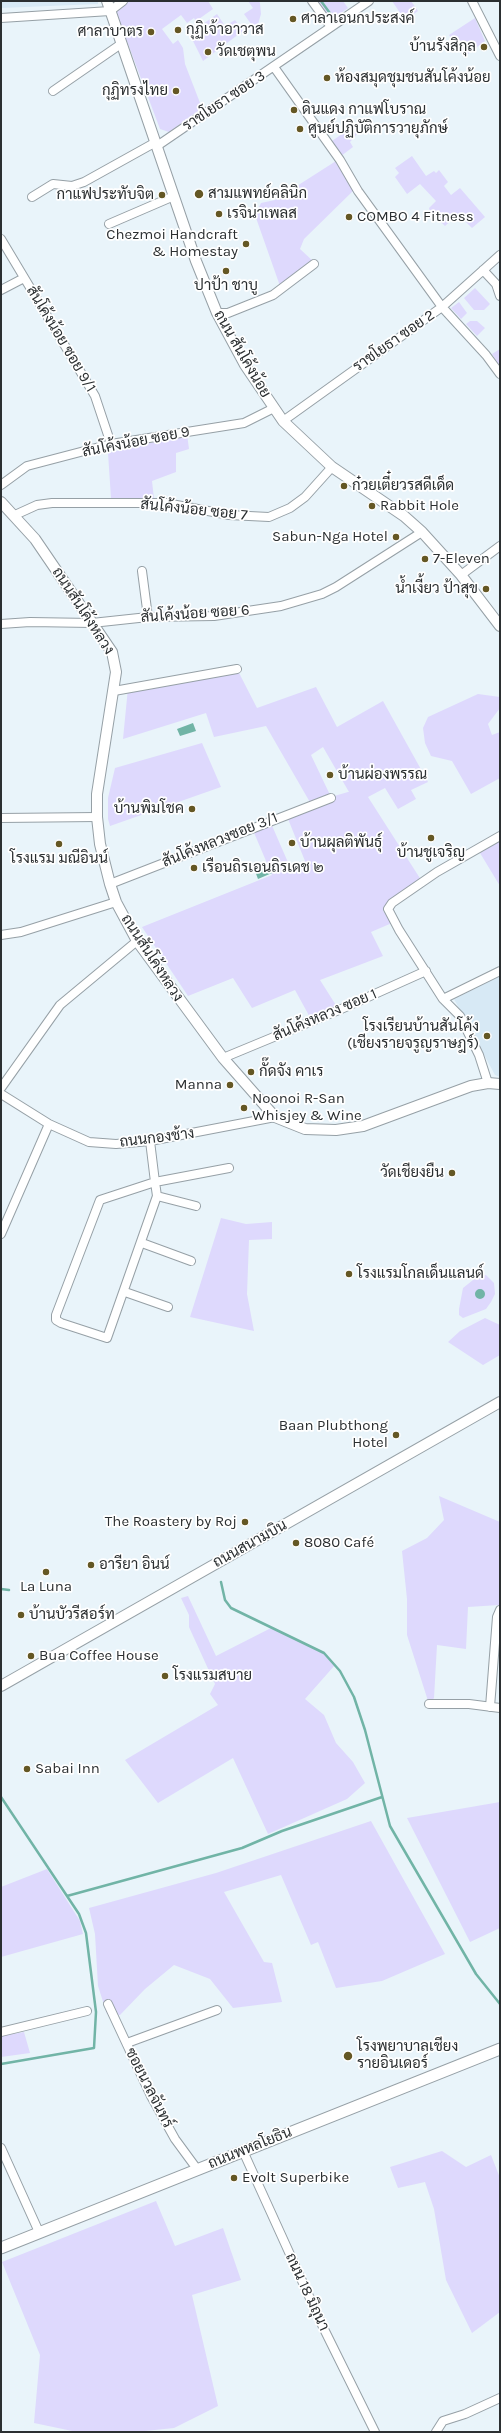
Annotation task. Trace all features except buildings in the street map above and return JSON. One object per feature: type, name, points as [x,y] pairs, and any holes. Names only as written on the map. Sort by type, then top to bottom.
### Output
[{"type":"main road","name":"ถนนพหลโยธิน","points":[[1,2248],[500,2049]]},
{"type":"street","name":"ถนน สันโค้งน้อย","points":[[107,1],[196,261],[217,313],[245,365],[283,421],[332,467],[404,516],[422,532],[461,574],[500,626]]},
{"type":"street","points":[[1,18],[110,11],[124,1]]},
{"type":"street","points":[[312,1],[331,27]]},
{"type":"street","name":"ราชโยธา ซอย 3","points":[[32,197],[53,184],[72,186],[84,182],[156,144],[274,67],[369,1]]},
{"type":"street","points":[[472,1],[500,56]]},
{"type":"street","points":[[53,91],[121,44]]},
{"type":"street","points":[[274,67],[340,160],[363,197],[442,306],[486,355],[500,374]]},
{"type":"street","points":[[109,224],[174,196]]},
{"type":"street","name":"สันโค้งน้อย ซอย 9/1","points":[[1,239],[95,396],[112,444]]},
{"type":"street","name":"ราชโยธา ซอย 2","points":[[283,421],[442,306],[500,255]]},
{"type":"street","points":[[217,313],[228,313],[273,294],[314,264]]},
{"type":"street","points":[[483,270],[496,284],[500,296]]},
{"type":"street","points":[[1,290],[24,278]]},
{"type":"street","name":"สันโค้งน้อย ซอย 9","points":[[1,485],[28,466],[112,444],[244,423],[274,408]]},
{"type":"street","name":"สันโค้งน้อย ซอย 7","points":[[15,515],[37,505],[52,503],[166,503],[229,515],[269,517],[290,508],[305,497],[332,467]]},
{"type":"street","name":"ถนนสันโค้งหลวง","points":[[1,503],[15,515],[35,539],[112,652],[116,672],[114,691],[97,794],[97,817],[110,884],[116,902],[137,941],[223,1058],[275,1117],[284,1123],[305,1129],[336,1130],[363,1126],[440,1096],[488,1083],[500,1084]]},
{"type":"street","name":"สันโค้งน้อย ซอย 6","points":[[1,624],[30,622],[92,623],[148,617],[214,616],[281,606],[305,600],[336,587],[422,532]]},
{"type":"street","points":[[461,574],[500,546]]},
{"type":"street","points":[[142,571],[148,617]]},
{"type":"street","points":[[114,691],[237,669]]},
{"type":"street","name":"สันโค้งหลวงซอย 3/1","points":[[110,884],[331,798]]},
{"type":"street","points":[[1,818],[97,817]]},
{"type":"street","points":[[488,1083],[479,1055],[460,1016],[443,999],[399,930],[388,909],[392,903],[437,872],[500,836]]},
{"type":"street","points":[[1,935],[21,932],[116,902]]},
{"type":"street","points":[[1,1088],[60,1005],[137,941]]},
{"type":"street","name":"สันโค้งหลวง ซอย 1","points":[[223,1058],[339,1010],[426,971]]},
{"type":"street","points":[[443,999],[500,971]]},
{"type":"street","name":"ถนนกองช้าง","points":[[1,1094],[49,1124],[89,1142],[116,1144],[150,1141],[275,1117]]},
{"type":"street","points":[[1,1234],[49,1124]]},
{"type":"street","points":[[150,1141],[155,1182],[157,1196],[125,1292],[107,1338],[94,1335],[56,1320],[100,1200],[155,1182],[229,1168]]},
{"type":"street","points":[[157,1196],[196,1206]]},
{"type":"street","points":[[142,1243],[191,1261]]},
{"type":"street","points":[[125,1292],[168,1307]]},
{"type":"street","name":"ถนนสนามบิน","points":[[1,1686],[500,1402]]},
{"type":"street","points":[[490,1706],[497,1617],[500,1610]]},
{"type":"street","points":[[429,1704],[490,1706],[500,1708]]},
{"type":"street","name":"ซอยนวลจันทร์","points":[[108,2004],[151,2096],[175,2139],[197,2169]]},
{"type":"street","points":[[127,2043],[217,2010]]},
{"type":"street","points":[[1,2032],[87,2011]]},
{"type":"street","points":[[1,2148],[39,2232]]},
{"type":"street","name":"ถนน 18 มิถุนา","points":[[243,2151],[323,2327],[375,2432]]},
{"type":"street","points":[[436,2432],[443,2422],[500,2398]]},
{"type":"shaded area","points":[[1,1],[98,1],[98,4],[1,8]]},
{"type":"shaded area","points":[[127,1],[208,1],[213,9],[196,21],[194,18],[187,23],[181,15],[162,29],[173,44],[178,40],[183,48],[185,64],[202,108],[169,132],[160,129],[116,12]]},
{"type":"shaded area","points":[[248,1],[259,1],[260,3],[261,14],[256,31],[244,14],[253,8]]},
{"type":"shaded area","points":[[315,1],[343,1],[348,8],[330,21]]},
{"type":"shaded area","points":[[392,1],[411,1],[418,11],[405,20]]},
{"type":"shaded area","points":[[217,14],[225,26],[235,20],[243,31],[203,61],[193,41],[196,38],[192,32]]},
{"type":"shaded area","points":[[475,18],[485,41],[464,57],[449,35]]},
{"type":"shaded area","points":[[349,118],[359,132],[350,142],[353,147],[341,156],[332,141],[348,130],[343,122]]},
{"type":"shaded area","points":[[412,156],[426,176],[434,171],[436,173],[439,170],[448,182],[444,186],[451,195],[460,188],[485,217],[472,228],[461,217],[456,216],[445,226],[435,216],[432,218],[429,208],[436,201],[420,184],[407,194],[395,177],[399,173],[395,168]]},
{"type":"shaded area","points":[[336,161],[354,190],[304,239],[300,249],[314,262],[280,286],[255,215],[261,203],[275,200]]},
{"type":"shaded area","points":[[475,288],[490,304],[484,310],[474,310],[464,298]]},
{"type":"shaded area","points":[[459,302],[467,313],[461,319],[451,308]]},
{"type":"shaded area","points":[[470,321],[477,321],[485,328],[477,336],[466,324]]},
{"type":"shaded area","points":[[500,349],[500,367],[492,354]]},
{"type":"shaded area","points":[[187,434],[189,449],[176,453],[176,472],[152,481],[154,499],[111,498],[108,453]]},
{"type":"shaded area","points":[[237,669],[257,708],[316,687],[337,727],[383,701],[428,782],[411,790],[416,799],[398,809],[385,788],[368,797],[423,883],[383,911],[392,923],[371,932],[383,956],[320,980],[339,1010],[312,1021],[295,990],[252,1008],[233,978],[188,996],[142,927],[272,875],[252,828],[270,821],[290,867],[305,861],[286,814],[311,804],[266,726],[214,737],[206,713],[123,739],[128,688]],"holes":[[[323,747],[349,792],[331,797],[311,755]]]},
{"type":"shaded area","points":[[478,694],[500,697],[500,708],[488,724],[492,735],[500,732],[500,778],[471,794],[452,761],[431,756],[425,743],[423,728],[428,717]]},
{"type":"shaded area","points":[[193,723],[196,731],[180,736],[177,729]]},
{"type":"shaded area","points":[[202,743],[221,787],[110,826],[108,819],[108,798],[115,768]]},
{"type":"shaded area","points":[[500,841],[500,886],[480,853]]},
{"type":"shaded area","points":[[268,865],[272,873],[258,879],[255,871]]},
{"type":"shaded area","name":"โรงเรียนบ้านสันโค้ง (เชียงรายจรูญราษฎร์)","points":[[500,976],[500,1077],[495,1075],[454,999]]},
{"type":"shaded area","points":[[221,1218],[246,1224],[272,1222],[272,1239],[249,1240],[247,1294],[254,1331],[190,1317]]},
{"type":"shaded area","points":[[486,1275],[494,1283],[495,1294],[491,1302],[486,1309],[463,1318],[459,1315],[459,1309],[463,1288],[478,1276]]},
{"type":"shaded area","points":[[478,1289],[482,1289],[484,1290],[484,1298],[478,1299],[475,1296],[475,1292]]},
{"type":"shaded area","points":[[485,1318],[500,1325],[500,1355],[483,1365],[448,1342],[460,1331]]},
{"type":"shaded area","points":[[439,1496],[500,1522],[500,1592],[499,1605],[468,1607],[466,1649],[437,1645],[434,1698],[429,1704],[407,1635],[407,1599],[402,1551],[427,1538],[444,1520]]},
{"type":"shaded area","points":[[188,1596],[216,1656],[271,1628],[324,1653],[335,1665],[305,1699],[324,1715],[336,1743],[353,1762],[365,1783],[347,1799],[268,1834],[233,1758],[158,1803],[125,1760],[218,1705],[210,1694],[215,1684],[189,1627],[189,1615],[181,1598]]},
{"type":"shaded area","points":[[500,1802],[500,1928],[470,1942],[407,1818]]},
{"type":"shaded area","points":[[371,1821],[445,1954],[382,1981],[336,1988],[318,1942],[311,1945],[281,1875],[224,1892],[264,1962],[272,1963],[282,2002],[233,2008],[210,1979],[174,1965],[145,1989],[120,2015],[107,2014],[98,1986],[95,1934],[89,1908],[216,1873]]},
{"type":"shaded area","points":[[47,1869],[80,1921],[83,1934],[1,1957],[1,1887]]},
{"type":"shaded area","points":[[24,2032],[30,2053],[1,2057],[1,2036]]},
{"type":"shaded area","points":[[442,2151],[466,2167],[491,2155],[500,2178],[500,2312],[472,2333],[446,2280],[434,2209],[425,2182],[398,2188],[390,2167]]},
{"type":"shaded area","points":[[156,2201],[175,2246],[223,2228],[241,2280],[192,2295],[218,2406],[174,2428],[135,2432],[77,2432],[34,2423],[40,2355],[2,2262]]},
{"type":"waterway","points":[[321,1],[332,16]]},
{"type":"waterway","points":[[221,1582],[225,1600],[231,1608],[324,1653],[340,1671],[354,1697],[365,1730],[390,1826],[476,1974],[500,2004]]},
{"type":"waterway","points":[[1,1589],[9,1590]]},
{"type":"waterway","points":[[1,1797],[67,1896],[242,1848],[282,1831],[382,1797]]},
{"type":"waterway","points":[[1,2064],[94,2048],[96,2012],[86,1933],[79,1914],[67,1896]]},
{"type":"place","name":"ศาลาเอนกประสงค์","points":[[293,19]]},
{"type":"place","name":"กุฏิเจ้าอาวาส","points":[[178,30]]},
{"type":"place","name":"ศาลาบาตร","points":[[151,32]]},
{"type":"place","name":"บ้านรังสิกุล","points":[[484,47]]},
{"type":"place","name":"วัดเชตุพน","points":[[208,52]]},
{"type":"place","name":"ห้องสมุดชุมชนสันโค้งน้อย","points":[[327,78]]},
{"type":"place","name":"กุฏิทรงไทย","points":[[176,91]]},
{"type":"place","name":"ดินแดง กาแฟโบราณ","points":[[294,110]]},
{"type":"place","name":"ศูนย์ปฏิบัติการวายุภักษ์","points":[[300,129]]},
{"type":"place","name":"สามแพทย์คลินิก","points":[[199,194]]},
{"type":"place","name":"กาแฟประทับจิต","points":[[162,195]]},
{"type":"place","name":"เรจิน่าเพลส","points":[[219,214]]},
{"type":"place","name":"COMBO 4 Fitness","points":[[349,217]]},
{"type":"place","name":"Chezmoi Handcraft & Homestay","points":[[246,244]]},
{"type":"place","name":"ปาป้า ชาบู","points":[[226,271]]},
{"type":"place","name":"ก๋วยเตี๋ยวรสดีเด็ด","points":[[344,486]]},
{"type":"place","name":"Rabbit Hole","points":[[372,506]]},
{"type":"place","name":"Sabun-Nga Hotel","points":[[396,537]]},
{"type":"place","name":"7-Eleven","points":[[425,559]]},
{"type":"place","name":"น้ำเงี้ยว ป้าสุข","points":[[486,589]]},
{"type":"place","name":"บ้านผ่องพรรณ","points":[[330,775]]},
{"type":"place","name":"บ้านพิมโชค","points":[[192,809]]},
{"type":"place","name":"บ้านชูเจริญ","points":[[431,838]]},
{"type":"place","name":"บ้านผุลติพันธ์ุ","points":[[292,843]]},
{"type":"place","name":"โรงแรม มณีอินน์","points":[[59,844]]},
{"type":"place","name":"เรือนถิรเอนถิรเดช ๒","points":[[194,868]]},
{"type":"place","name":"โรงเรียนบ้านสันโค้ง (เชียงรายจรูญราษฎร์)","points":[[487,1036]]},
{"type":"place","name":"กั๊ดจัง คาเร","points":[[251,1072]]},
{"type":"place","name":"Manna","points":[[230,1085]]},
{"type":"place","name":"Noonoi R-San Whisjey & Wine","points":[[244,1108]]},
{"type":"place","name":"วัดเชียงยืน","points":[[452,1173]]},
{"type":"place","name":"โรงแรมโกลเด็นแลนด์","points":[[349,1274]]},
{"type":"place","name":"Baan Plubthong Hotel","points":[[396,1435]]},
{"type":"place","name":"The Roastery by Roj","points":[[245,1522]]},
{"type":"place","name":"8080 Café","points":[[296,1543]]},
{"type":"place","name":"อารียา อินน์","points":[[91,1565]]},
{"type":"place","name":"La Luna","points":[[46,1572]]},
{"type":"place","name":"บ้านบัวรีสอร์ท","points":[[21,1615]]},
{"type":"place","name":"Bua Coffee House","points":[[31,1656]]},
{"type":"place","name":"โรงแรมสบาย","points":[[165,1676]]},
{"type":"place","name":"Sabai Inn","points":[[27,1769]]},
{"type":"place","name":"โรงพยาบาลเชียง รายอินเดอร์","points":[[348,2056]]},
{"type":"place","name":"Evolt Superbike","points":[[234,2178]]}]
